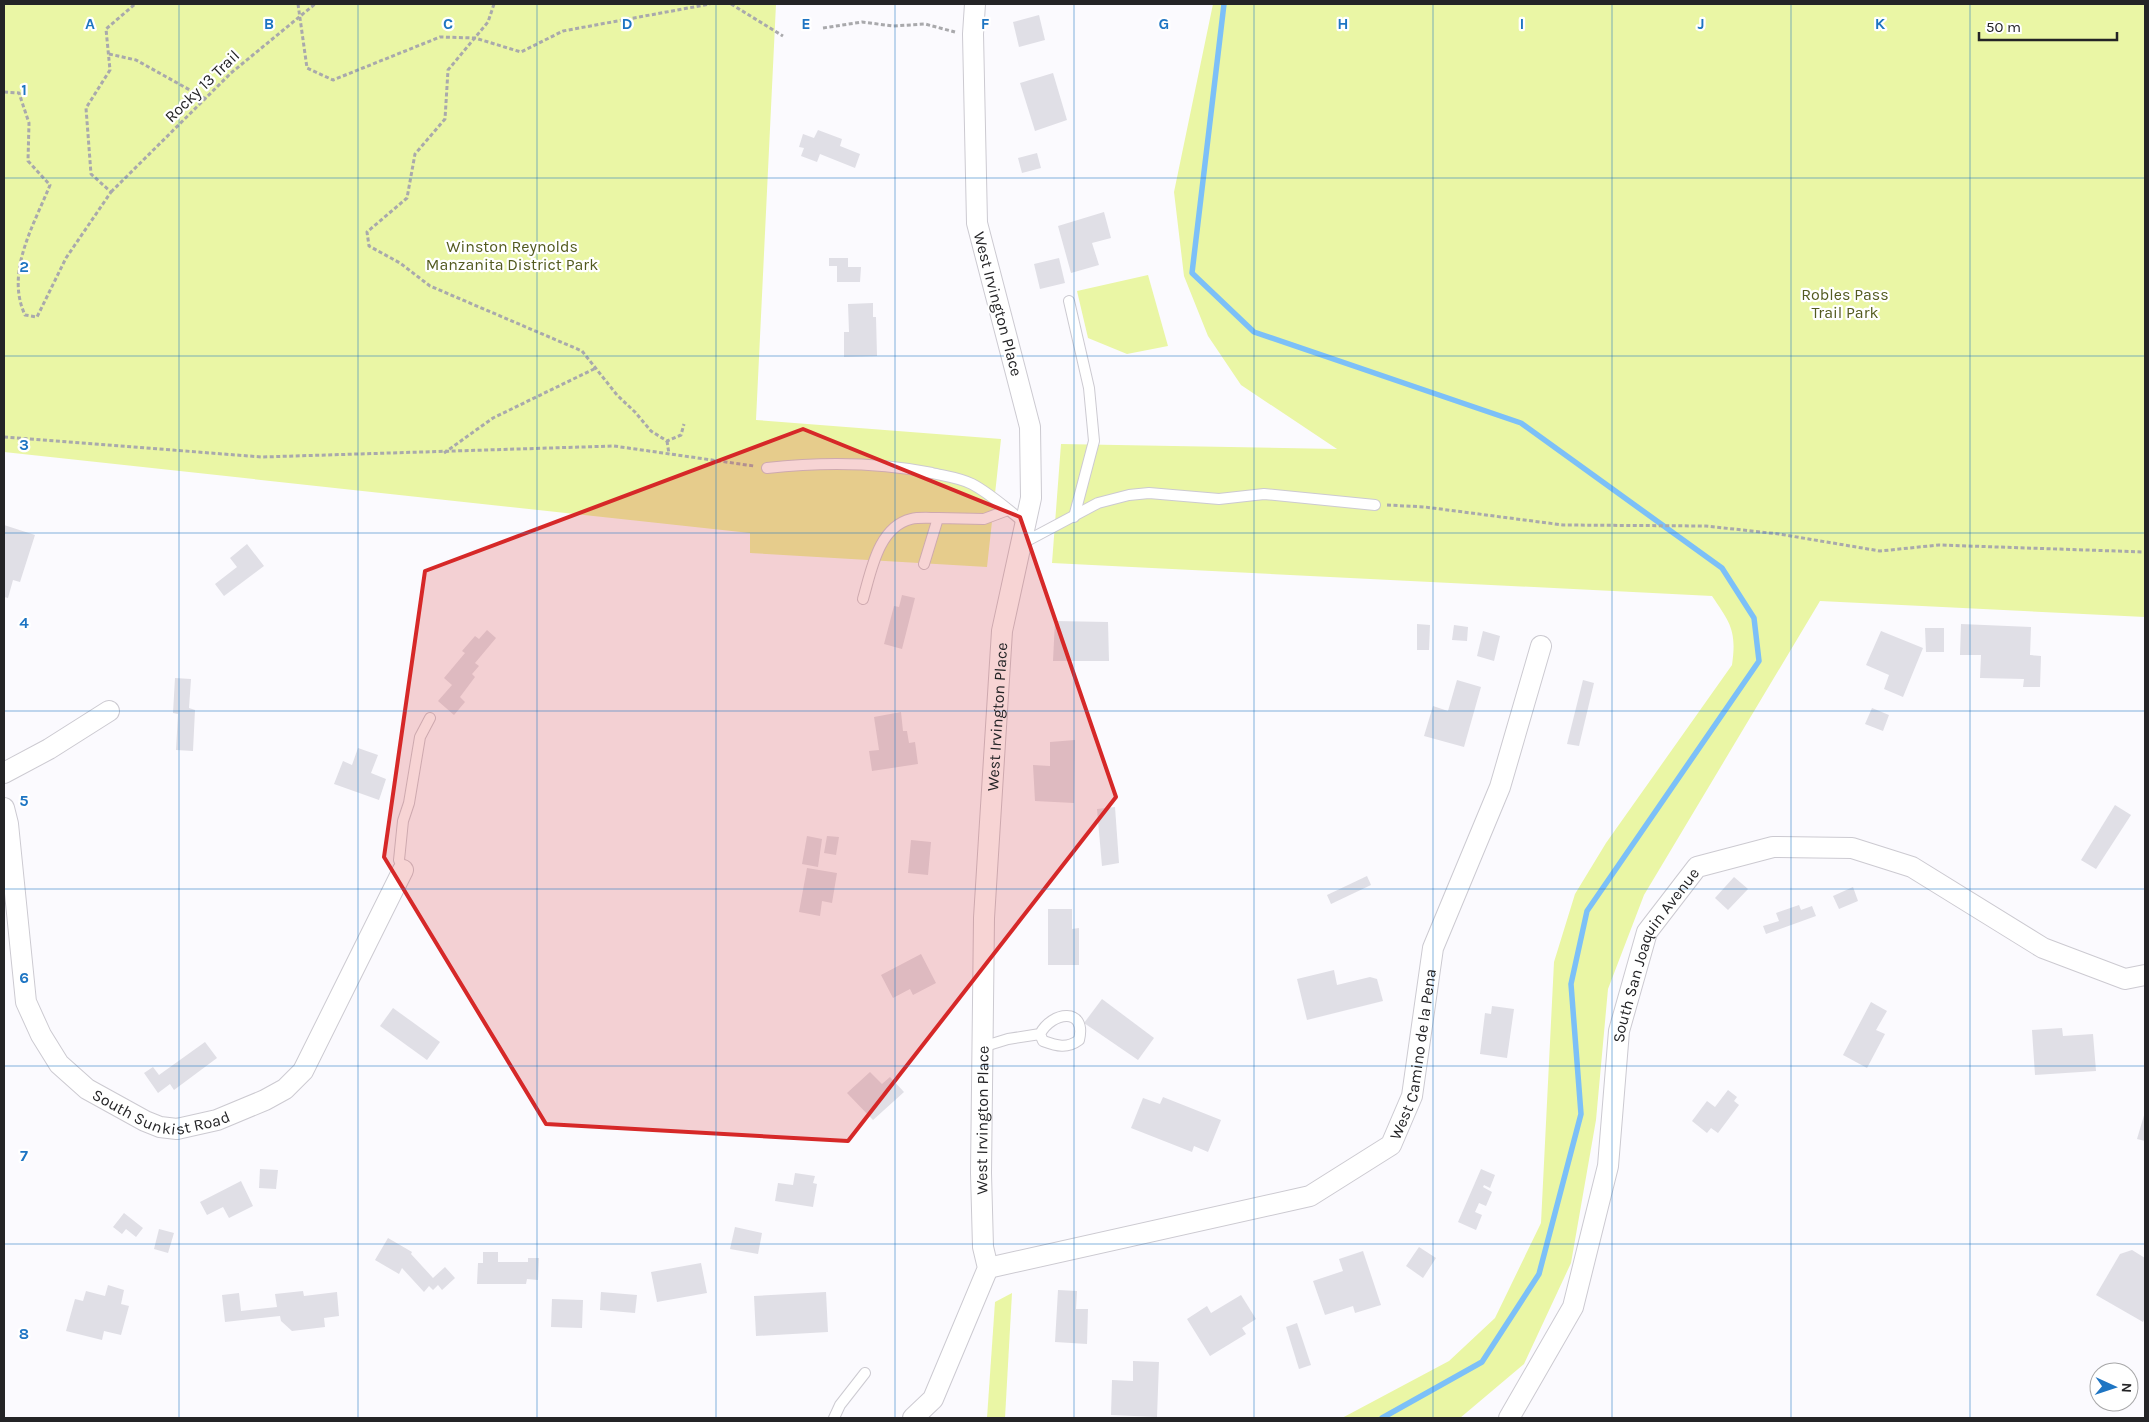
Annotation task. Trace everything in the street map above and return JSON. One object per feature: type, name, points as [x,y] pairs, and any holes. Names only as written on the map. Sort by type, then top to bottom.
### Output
[{"type":"street","name":"West Irvington Place","points":[[974,4],[977,224],[1030,427],[1031,498],[1002,631],[984,918],[982,1247],[988,1268]]},
{"type":"street","name":"West Camino de la Pena","points":[[988,1268],[1310,1196],[1391,1145],[1412,1096],[1433,948],[1500,787],[1541,646]]},
{"type":"street","points":[[4,773],[48,749],[109,711]]},
{"type":"street","name":"South Sunkist Road","points":[[4,808],[8,824],[26,1002],[41,1035],[59,1064],[87,1089],[145,1122],[160,1128],[177,1129],[217,1120],[265,1100],[285,1089],[303,1070],[403,870]]},
{"type":"street","name":"South San Joaquin Avenue","points":[[1510,1418],[1573,1307],[1608,1166],[1619,1031],[1647,932],[1697,867],[1772,847],[1852,848],[1912,867],[2043,948],[2125,979],[2145,975]]},
{"type":"street","points":[[913,1418],[933,1399],[988,1268]]},
{"type":"lane","points":[[1069,301],[1090,388],[1094,441],[1074,516]]},
{"type":"lane","points":[[767,468],[805,464],[852,463],[920,471],[971,484],[1025,523]]},
{"type":"lane","points":[[1020,544],[1098,503],[1129,495],[1149,493],[1219,499],[1264,494],[1375,505]]},
{"type":"lane","points":[[863,599],[874,559],[891,531],[900,524],[911,519],[984,519],[1008,510]]},
{"type":"lane","points":[[924,564],[938,518]]},
{"type":"lane","points":[[403,870],[399,860],[403,821],[412,786],[420,736],[430,718]]},
{"type":"lane","points":[[982,1047],[1008,1039],[1040,1034]]},
{"type":"lane","points":[[834,1418],[840,1405],[865,1373]]},
{"type":"path","points":[[111,192],[91,174],[86,108],[110,70],[106,29],[135,4]]},
{"type":"path","points":[[298,4],[307,68],[333,80],[440,37],[475,38],[521,52],[563,31],[710,4]]},
{"type":"path","name":"Rocky 13 Trail","points":[[4,92],[19,94],[29,124],[28,161],[50,185],[21,257],[18,276],[19,302],[25,315],[37,317],[66,258],[111,192],[231,73],[315,4]]},
{"type":"path","points":[[494,4],[488,22],[448,70],[445,119],[415,154],[407,198],[367,232],[369,246],[400,263],[430,286],[582,351],[617,395],[651,431],[667,441],[669,454]]},
{"type":"path","points":[[732,4],[783,36]]},
{"type":"path","points":[[822,28],[862,22],[893,26],[925,24],[962,34],[973,34]]},
{"type":"path","points":[[108,54],[136,60],[206,98]]},
{"type":"path","points":[[444,453],[493,418],[596,368]]},
{"type":"path","points":[[667,441],[681,435],[684,424]]},
{"type":"path","points":[[4,437],[262,457],[444,453],[614,446],[767,468]]},
{"type":"path","points":[[1375,505],[1425,507],[1563,525],[1706,526],[1779,534],[1880,551],[1939,545],[2145,552]]},
{"type":"highlighted area","points":[[803,429],[1020,517],[1116,797],[848,1141],[546,1124],[384,857],[425,571]]},
{"type":"green space","name":"Winston Reynolds Manzanita District Park","points":[[4,4],[776,4],[756,420],[1001,439],[987,567],[750,553],[750,533],[4,452]]},
{"type":"green space","name":"Robles Pass Trail Park","points":[[1213,4],[2145,4],[2145,617],[1820,601],[1644,895],[1608,989],[1596,1120],[1571,1263],[1524,1364],[1460,1418],[1342,1418],[1449,1361],[1495,1318],[1541,1223],[1554,962],[1575,894],[1606,843],[1732,665],[1733,635],[1728,620],[1712,596],[1052,563],[1061,444],[1337,449],[1241,385],[1208,336],[1184,276],[1174,192]]},
{"type":"green space","points":[[1148,275],[1168,346],[1127,354],[1088,338],[1077,291]]},
{"type":"green space","points":[[1012,1293],[1005,1418],[987,1418],[995,1302]]},
{"type":"building","points":[[1039,15],[1045,40],[1019,47],[1013,22]]},
{"type":"building","points":[[1053,73],[1067,120],[1035,131],[1020,83]]},
{"type":"building","points":[[818,130],[842,139],[840,146],[860,154],[855,168],[820,154],[817,162],[801,156],[804,148],[799,147],[803,134],[814,138]]},
{"type":"building","points":[[1037,153],[1041,168],[1022,173],[1018,158]]},
{"type":"building","points":[[1104,212],[1111,238],[1092,243],[1099,265],[1071,273],[1058,226]]},
{"type":"building","points":[[829,258],[848,258],[848,267],[861,267],[860,282],[837,282],[837,266],[829,266]]},
{"type":"building","points":[[1059,258],[1065,283],[1040,289],[1034,264]]},
{"type":"building","points":[[873,303],[873,317],[876,317],[877,356],[844,357],[844,332],[849,332],[848,304]]},
{"type":"building","points":[[4,525],[35,535],[20,582],[13,580],[8,598],[4,597]]},
{"type":"building","points":[[247,544],[264,566],[224,596],[215,584],[237,567],[230,558]]},
{"type":"building","points":[[902,595],[915,598],[902,649],[884,644],[894,606],[899,607]]},
{"type":"building","points":[[1055,621],[1108,622],[1109,661],[1053,661]]},
{"type":"building","points":[[1417,624],[1430,625],[1429,650],[1417,650]]},
{"type":"building","points":[[1961,624],[2031,627],[2030,655],[2041,656],[2040,687],[2023,687],[2024,679],[1980,678],[1981,655],[1960,655]]},
{"type":"building","points":[[1454,625],[1468,627],[1467,641],[1452,640]]},
{"type":"building","points":[[1925,628],[1944,628],[1944,652],[1926,652]]},
{"type":"building","points":[[487,630],[496,638],[475,663],[479,666],[472,674],[475,677],[460,697],[465,702],[454,715],[438,701],[452,685],[444,678],[465,653],[462,651],[475,636],[479,639]]},
{"type":"building","points":[[1483,631],[1500,636],[1494,661],[1477,656]]},
{"type":"building","points":[[1881,631],[1923,648],[1903,697],[1884,689],[1889,675],[1866,665]]},
{"type":"building","points":[[175,678],[191,679],[189,708],[195,710],[193,751],[176,750],[178,714],[173,713]]},
{"type":"building","points":[[1457,680],[1481,687],[1464,747],[1424,736],[1433,706],[1448,711]]},
{"type":"building","points":[[1583,680],[1594,683],[1579,746],[1567,744]]},
{"type":"building","points":[[1872,708],[1889,715],[1883,731],[1865,724]]},
{"type":"building","points":[[901,712],[903,731],[907,731],[909,743],[915,742],[918,764],[872,771],[869,751],[879,750],[874,717]]},
{"type":"building","points":[[1075,740],[1074,803],[1035,801],[1033,765],[1050,766],[1050,742]]},
{"type":"building","points":[[358,748],[378,755],[371,773],[386,779],[379,800],[334,784],[343,761],[352,765]]},
{"type":"building","points":[[2115,805],[2131,815],[2096,869],[2081,860]]},
{"type":"building","points":[[1115,807],[1119,863],[1102,866],[1097,809]]},
{"type":"building","points":[[807,836],[822,839],[818,867],[802,864]]},
{"type":"building","points":[[827,836],[839,837],[836,855],[824,853]]},
{"type":"building","points":[[911,840],[931,842],[928,875],[908,873]]},
{"type":"building","points":[[807,868],[837,873],[832,903],[822,901],[820,916],[799,912]]},
{"type":"building","points":[[1367,876],[1371,885],[1331,904],[1327,895]]},
{"type":"building","points":[[1734,877],[1748,889],[1728,910],[1715,898]]},
{"type":"building","points":[[1853,887],[1858,901],[1839,909],[1833,896]]},
{"type":"building","points":[[1799,905],[1801,910],[1812,906],[1816,916],[1766,934],[1763,926],[1779,921],[1776,913]]},
{"type":"building","points":[[1048,909],[1072,909],[1072,929],[1079,928],[1079,965],[1048,965]]},
{"type":"building","points":[[921,954],[936,983],[913,995],[910,989],[893,998],[881,975]]},
{"type":"building","points":[[1334,970],[1337,985],[1370,977],[1377,979],[1383,1001],[1307,1020],[1297,979]]},
{"type":"building","points":[[1102,999],[1154,1038],[1138,1060],[1084,1023]]},
{"type":"building","points":[[1871,1002],[1887,1011],[1876,1030],[1885,1034],[1867,1068],[1843,1055]]},
{"type":"building","points":[[1492,1006],[1514,1009],[1507,1058],[1480,1054],[1485,1013],[1491,1014]]},
{"type":"building","points":[[393,1008],[440,1042],[427,1060],[380,1026]]},
{"type":"building","points":[[2062,1028],[2063,1036],[2093,1034],[2096,1071],[2035,1075],[2032,1030]]},
{"type":"building","points":[[205,1042],[217,1058],[174,1090],[170,1084],[158,1093],[144,1073],[153,1067],[159,1075]]},
{"type":"building","points":[[870,1072],[882,1084],[890,1077],[904,1092],[873,1120],[847,1093]]},
{"type":"building","points":[[1728,1090],[1737,1097],[1734,1101],[1739,1105],[1718,1133],[1711,1128],[1707,1133],[1692,1121],[1707,1101],[1715,1107]]},
{"type":"building","points":[[1163,1097],[1221,1120],[1208,1152],[1194,1146],[1192,1152],[1131,1128],[1143,1098],[1160,1104]]},
{"type":"building","points":[[2145,1112],[2145,1141],[2137,1139]]},
{"type":"building","points":[[260,1169],[278,1170],[276,1189],[259,1188]]},
{"type":"building","points":[[1481,1169],[1495,1175],[1490,1188],[1484,1185],[1483,1187],[1492,1192],[1486,1206],[1479,1203],[1475,1212],[1482,1215],[1476,1230],[1458,1222]]},
{"type":"building","points":[[795,1173],[815,1176],[813,1183],[817,1184],[813,1207],[775,1201],[778,1183],[793,1185]]},
{"type":"building","points":[[241,1181],[253,1206],[229,1218],[223,1207],[207,1215],[200,1202]]},
{"type":"building","points":[[124,1213],[143,1228],[136,1237],[126,1229],[122,1234],[113,1227]]},
{"type":"building","points":[[735,1227],[762,1233],[758,1254],[730,1249]]},
{"type":"building","points":[[159,1229],[174,1233],[168,1253],[154,1249]]},
{"type":"building","points":[[388,1238],[412,1252],[411,1254],[433,1278],[445,1267],[455,1278],[442,1290],[438,1285],[433,1290],[429,1286],[424,1292],[402,1268],[399,1274],[375,1260]]},
{"type":"building","points":[[1419,1247],[1436,1258],[1423,1278],[1406,1266]]},
{"type":"building","points":[[2132,1250],[2145,1258],[2145,1318],[2143,1322],[2096,1295],[2120,1254]]},
{"type":"building","points":[[1363,1251],[1381,1305],[1355,1313],[1353,1306],[1325,1315],[1313,1281],[1343,1271],[1339,1259]]},
{"type":"building","points":[[483,1252],[498,1252],[498,1262],[528,1262],[528,1258],[539,1258],[538,1280],[527,1279],[526,1284],[477,1284],[478,1263],[483,1263]]},
{"type":"building","points":[[701,1263],[707,1293],[657,1302],[651,1272]]},
{"type":"building","points":[[108,1285],[124,1290],[121,1304],[129,1306],[121,1335],[104,1331],[102,1340],[66,1331],[75,1299],[83,1301],[86,1291],[105,1296]]},
{"type":"building","points":[[1058,1290],[1077,1291],[1076,1309],[1088,1309],[1087,1344],[1055,1342]]},
{"type":"building","points":[[303,1291],[304,1296],[337,1292],[339,1316],[324,1318],[325,1327],[292,1331],[281,1321],[280,1316],[225,1322],[222,1295],[239,1293],[241,1311],[277,1307],[275,1294]]},
{"type":"building","points":[[601,1292],[637,1295],[635,1313],[600,1310]]},
{"type":"building","points":[[826,1292],[828,1332],[756,1336],[754,1296]]},
{"type":"building","points":[[1241,1295],[1256,1319],[1242,1328],[1246,1334],[1210,1356],[1187,1319],[1207,1306],[1211,1313]]},
{"type":"building","points":[[552,1299],[583,1300],[582,1328],[551,1327]]},
{"type":"building","points":[[1297,1323],[1311,1365],[1299,1369],[1286,1327]]},
{"type":"building","points":[[1133,1361],[1159,1362],[1157,1417],[1111,1415],[1112,1380],[1133,1381]]},
{"type":"waterway","points":[[1224,4],[1192,273],[1254,332],[1521,423],[1722,568],[1754,618],[1759,661],[1587,911],[1571,984],[1581,1114],[1539,1274],[1482,1362],[1382,1418]]}]
